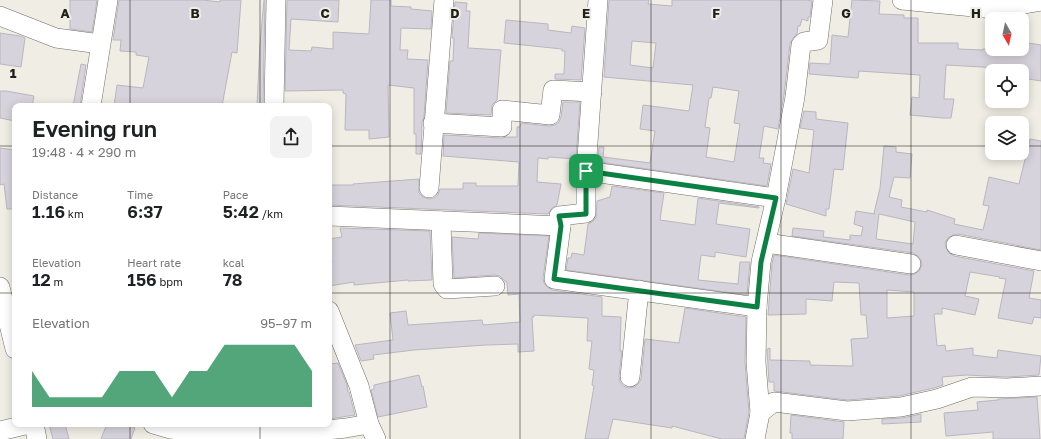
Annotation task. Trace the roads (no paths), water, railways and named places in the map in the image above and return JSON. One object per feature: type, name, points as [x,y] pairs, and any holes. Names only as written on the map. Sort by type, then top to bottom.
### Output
[{"type":"street","points":[[91,103],[108,0]]},
{"type":"street","points":[[274,103],[276,0]]},
{"type":"street","points":[[429,188],[444,0]]},
{"type":"street","points":[[598,0],[586,171],[586,214],[559,216],[561,226],[554,279],[757,307]]},
{"type":"street","points":[[755,439],[760,413],[756,362],[757,307],[761,262],[776,198],[795,97],[801,45],[804,42],[818,40],[823,0]]},
{"type":"street","points":[[902,0],[994,9],[1041,1]]},
{"type":"street","points":[[0,16],[56,38],[100,44]]},
{"type":"street","points":[[434,123],[502,127],[502,110],[550,115],[553,90],[592,92]]},
{"type":"street","points":[[586,171],[776,198]]},
{"type":"street","points":[[332,216],[561,226]]},
{"type":"street","points":[[441,221],[444,287],[447,289],[494,286]]},
{"type":"street","points":[[766,243],[911,264]]},
{"type":"street","points":[[956,245],[1041,261]]},
{"type":"street","points":[[0,288],[12,337]]},
{"type":"street","points":[[630,377],[639,290]]},
{"type":"street","points":[[163,427],[206,433],[247,433],[271,438],[346,428],[372,432],[359,386],[332,318]]},
{"type":"street","points":[[760,413],[774,402],[847,411],[901,407],[937,399],[972,388],[1041,386]]},
{"type":"street","points":[[0,432],[18,427]]},
{"type":"street","points":[[35,427],[37,439]]}]
